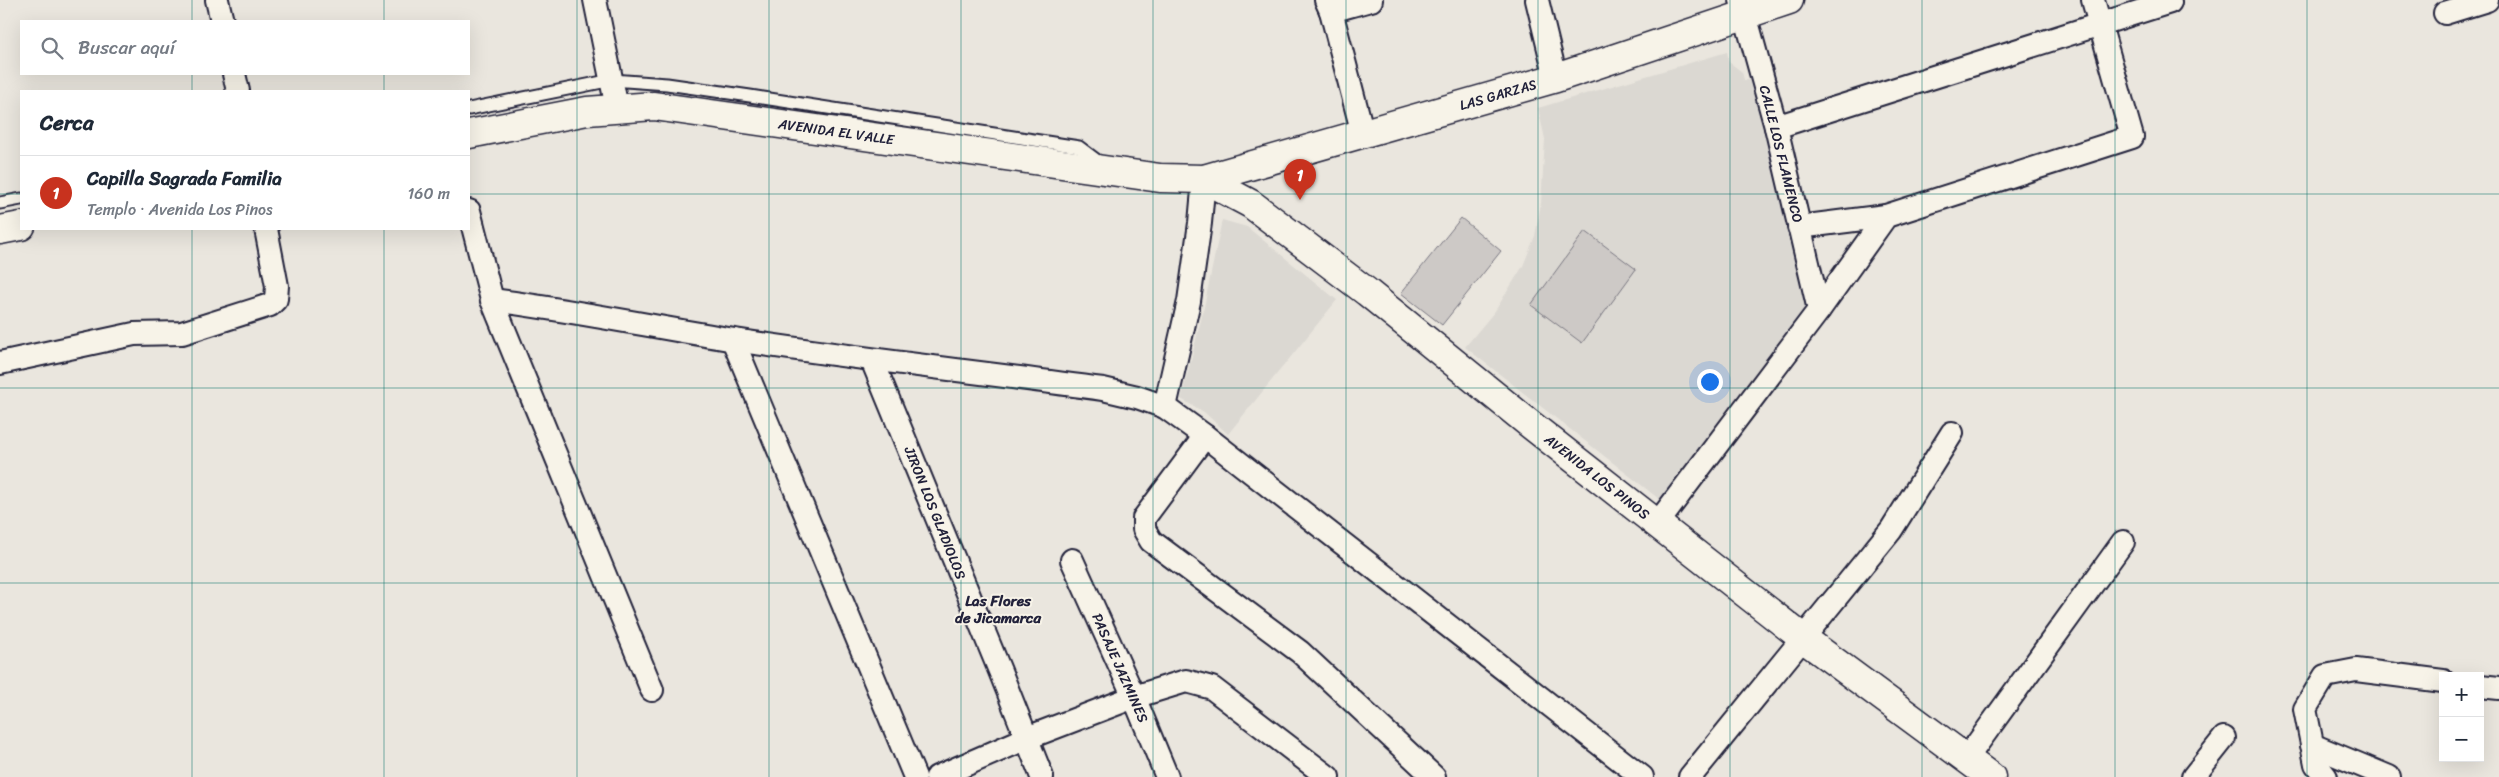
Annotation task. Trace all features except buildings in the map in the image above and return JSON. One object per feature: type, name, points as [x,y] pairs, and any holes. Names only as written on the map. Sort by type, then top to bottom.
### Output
[{"type":"street","points":[[217,0],[222,20]]},
{"type":"street","points":[[595,0],[617,108]]},
{"type":"street","points":[[1363,134],[1329,6],[1372,0]]},
{"type":"street","points":[[1537,0],[1556,78]]},
{"type":"street","name":"LAS GARZAS","points":[[1204,179],[1556,78],[1743,7],[1789,0]]},
{"type":"street","points":[[1799,227],[1886,216],[2132,137],[2093,0]]},
{"type":"street","points":[[2445,12],[2487,0]]},
{"type":"street","points":[[1776,127],[2170,2]]},
{"type":"street","name":"CALLE LOS FLAMENCO","points":[[1743,7],[1776,127],[1819,310]]},
{"type":"street","points":[[234,75],[238,90]]},
{"type":"street","name":"AVENIDA EL VALLE","points":[[470,134],[587,110],[654,106],[1113,172],[1160,178],[1204,179]]},
{"type":"street","points":[[1164,407],[1189,301],[1200,224],[1204,179]]},
{"type":"street","name":"AVENIDA LOS PINOS","points":[[1204,179],[1251,204],[1359,286],[1804,639],[1992,777]]},
{"type":"street","points":[[470,215],[492,300],[652,690]]},
{"type":"street","points":[[1657,524],[1819,310],[1886,216]]},
{"type":"street","points":[[0,230],[20,226]]},
{"type":"street","points":[[0,363],[134,334],[182,333],[270,305],[276,299],[277,286],[266,230]]},
{"type":"street","points":[[492,300],[549,307],[733,340],[872,360],[1103,389],[1137,397],[1164,407],[1206,436],[1642,777]]},
{"type":"street","points":[[733,340],[915,777]]},
{"type":"street","name":"JIRON LOS GLADIOLOS","points":[[872,360],[1042,777]]},
{"type":"street","points":[[1690,777],[1891,530],[1952,433]]},
{"type":"street","points":[[1206,436],[1144,518],[1144,529],[1151,541],[1300,652],[1434,777]]},
{"type":"street","points":[[1967,758],[2123,542]]},
{"type":"street","name":"PASAJE JAZMINES","points":[[1072,560],[1134,697],[1167,777]]},
{"type":"street","points":[[2326,777],[2316,764],[2305,710],[2325,676],[2356,670],[2439,680]]},
{"type":"street","points":[[937,777],[1027,738],[1134,697],[1186,681],[1212,688],[1328,777]]},
{"type":"street","points":[[2484,686],[2499,688]]},
{"type":"street","points":[[2194,777],[2224,738]]},
{"type":"street","points":[[2312,745],[2389,777]]},
{"type":"lane","points":[[470,109],[612,80],[750,96],[1079,147],[1113,172]]},
{"type":"lane","points":[[0,203],[20,199]]},
{"type":"shaded area","points":[[1727,52],[1729,62],[1742,72],[1744,80],[1752,80],[1810,277],[1805,287],[1807,315],[1663,502],[1465,347],[1495,311],[1523,266],[1535,236],[1541,203],[1545,139],[1538,108]]},
{"type":"shaded area","points":[[1461,218],[1501,251],[1442,325],[1401,293]]},
{"type":"shaded area","points":[[1222,220],[1247,227],[1337,300],[1228,434],[1204,412],[1181,399],[1203,312]]},
{"type":"shaded area","points":[[1585,231],[1636,269],[1582,343],[1531,305]]},
{"type":"place","name":"Capilla Sagrada Familia","points":[[1300,200]]},
{"type":"district","name":"Las Flores de Jicamarca","points":[[998,610]]}]
